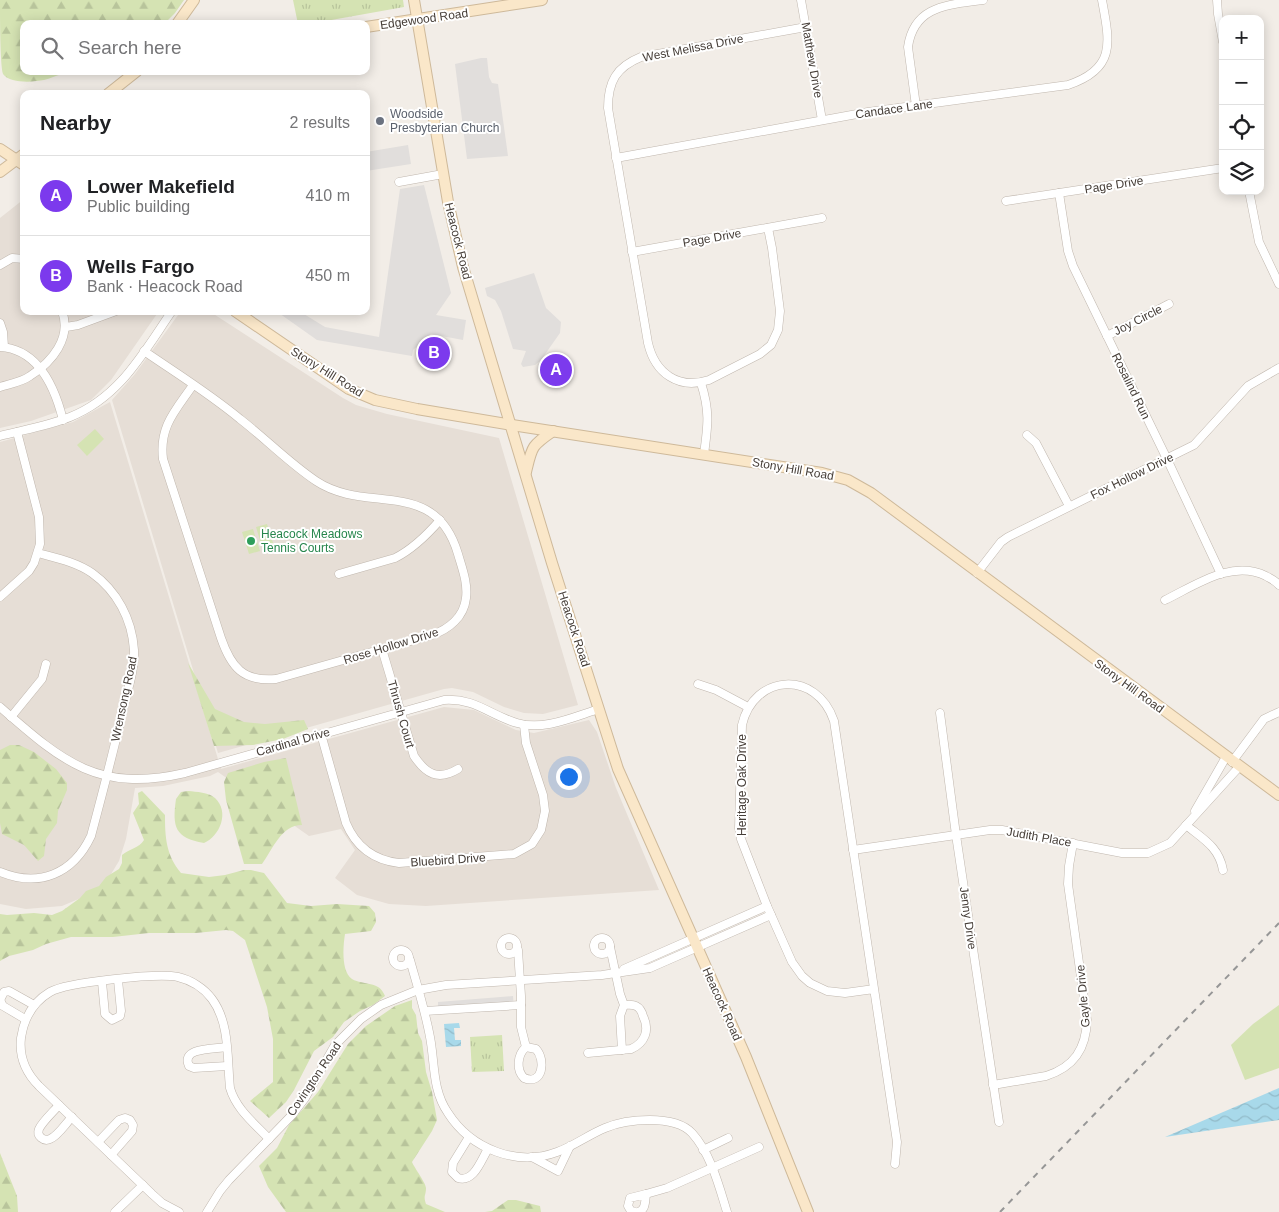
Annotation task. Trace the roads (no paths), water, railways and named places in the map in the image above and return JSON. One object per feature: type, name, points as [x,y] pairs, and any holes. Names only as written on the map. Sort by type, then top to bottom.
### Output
[{"type":"main road","points":[[180,20],[194,0]]},
{"type":"main road","name":"Heacock Road","points":[[414,0],[443,174],[463,267],[552,563],[623,784],[661,865],[764,1101],[806,1211]]},
{"type":"main road","name":"Edgewood Road","points":[[370,26],[542,0]]},
{"type":"main road","points":[[113,90],[132,75]]},
{"type":"main road","points":[[0,149],[20,159]]},
{"type":"main road","points":[[0,172],[20,161]]},
{"type":"main road","name":"Stony Hill Road","points":[[241,315],[349,389],[392,404],[512,425],[822,473],[848,480],[870,493],[1279,795]]},
{"type":"main road","points":[[526,473],[535,443],[553,431]]},
{"type":"street","name":"Matthew Drive","points":[[801,0],[822,120]]},
{"type":"street","points":[[916,106],[908,47],[909,39],[917,23],[922,17],[937,8],[983,0]]},
{"type":"street","name":"Candace Lane","points":[[616,158],[822,120],[1068,85],[1084,80],[1103,64],[1108,44],[1102,0]]},
{"type":"street","points":[[1217,0],[1219,15]]},
{"type":"street","name":"West Melissa Drive","points":[[632,252],[608,108],[608,98],[612,82],[617,74],[626,64],[640,57],[806,27]]},
{"type":"street","name":"Page Drive","points":[[1006,201],[1219,169]]},
{"type":"street","points":[[399,182],[443,174]]},
{"type":"street","name":"Rosalind Run","points":[[1059,193],[1069,256],[1221,574]]},
{"type":"street","points":[[1250,195],[1260,242],[1279,284]]},
{"type":"street","name":"Page Drive","points":[[632,252],[822,218]]},
{"type":"street","points":[[632,252],[648,343],[653,359],[670,377],[687,383],[701,383],[760,354],[767,349],[776,336],[780,322],[780,311],[768,228]]},
{"type":"street","points":[[0,265],[12,258],[20,259]]},
{"type":"street","name":"Joy Circle","points":[[1106,336],[1168,304]]},
{"type":"street","points":[[0,387],[29,377],[60,346],[66,327],[63,315]]},
{"type":"street","points":[[66,327],[78,325],[105,315]]},
{"type":"street","points":[[0,436],[63,420],[106,397],[126,377],[169,315]]},
{"type":"street","points":[[0,323],[3,332],[2,347],[22,354],[40,368],[52,385],[63,420]]},
{"type":"street","name":"Rose Hollow Drive","points":[[144,351],[193,385],[234,414],[306,474],[324,486],[342,492],[412,504],[429,511],[440,520],[452,538],[465,580],[466,598],[462,611],[454,622],[439,633],[276,679],[263,680],[250,677],[231,662],[220,638],[163,459],[162,447],[165,430],[193,385]]},
{"type":"street","name":"Fox Hollow Drive","points":[[977,573],[1001,542],[1008,537],[1194,445],[1248,386],[1279,368]]},
{"type":"street","points":[[701,383],[708,417],[704,454]]},
{"type":"street","points":[[0,597],[29,571],[38,553],[40,538],[40,523],[17,432]]},
{"type":"street","points":[[1027,435],[1036,443],[1069,506]]},
{"type":"street","points":[[339,574],[403,554],[429,533],[440,520]]},
{"type":"street","name":"Wrensong Road","points":[[0,872],[20,878],[34,879],[58,872],[74,862],[81,854],[91,836],[133,665],[133,642],[128,619],[111,590],[91,572],[38,553]]},
{"type":"street","points":[[1165,600],[1221,574],[1235,570],[1261,574],[1278,583]]},
{"type":"street","name":"Thrush Court","points":[[382,649],[410,748],[421,765],[428,771],[449,775],[458,769]]},
{"type":"street","points":[[11,717],[42,679],[46,664]]},
{"type":"street","points":[[698,684],[716,690],[748,707],[753,700],[765,691],[773,687],[789,684],[818,695],[828,707],[834,721],[896,1142],[895,1164]]},
{"type":"street","name":"Cardinal Drive","points":[[0,707],[60,757],[107,776],[139,780],[163,778],[401,713],[431,703],[452,700],[464,701],[482,706],[504,719],[524,725],[543,725],[599,709]]},
{"type":"street","name":"Heritage Oak Drive","points":[[748,707],[742,725],[739,828],[744,850],[792,962],[802,976],[810,983],[834,993],[874,989]]},
{"type":"street","points":[[1232,762],[1264,719],[1279,712]]},
{"type":"street","name":"Jenny Drive","points":[[940,713],[992,1085],[999,1122]]},
{"type":"street","name":"Bluebird Drive","points":[[321,734],[346,823],[352,836],[371,855],[386,862],[399,863],[514,854],[532,844],[541,830],[545,811],[526,743],[524,725]]},
{"type":"street","name":"Judith Place","points":[[853,850],[1002,830],[1122,853],[1141,854],[1165,846],[1186,826],[1232,762]]},
{"type":"street","name":"Judith Place","points":[[1186,826],[1232,762]]},
{"type":"street","points":[[1186,826],[1215,848],[1221,859],[1223,870]]},
{"type":"street","name":"Gayle Drive","points":[[992,1085],[1054,1074],[1077,1056],[1085,1040],[1087,1020],[1068,884],[1073,843]]},
{"type":"street","points":[[694,943],[767,906]]},
{"type":"street","points":[[694,943],[771,914]]},
{"type":"street","name":"Covington Road","points":[[207,1212],[220,1190],[296,1109],[330,1053],[350,1029],[381,1005],[418,990],[446,985],[615,973],[650,968],[694,943]]},
{"type":"street","points":[[610,948],[624,1004],[620,1016],[622,1050]]},
{"type":"street","points":[[518,950],[522,1027],[526,1047]]},
{"type":"street","points":[[410,960],[425,1010],[438,1094],[448,1114],[469,1136],[488,1149],[511,1156],[532,1157],[552,1154],[614,1125],[661,1120],[678,1124],[687,1129],[703,1150],[722,1193],[727,1212]]},
{"type":"street","points":[[179,1212],[162,1203],[142,1185],[35,1081],[24,1064],[20,1043],[25,1019],[40,998],[58,988],[71,984],[166,976],[179,977],[196,984],[208,994],[217,1006],[224,1024],[230,1088],[235,1103],[269,1138]]},
{"type":"street","points":[[102,982],[105,1014],[112,1020],[117,1019],[121,1011],[118,980]]},
{"type":"street","points":[[25,1019],[3,1006],[0,1000],[4,992],[9,991],[34,1005]]},
{"type":"street","points":[[588,1053],[636,1047],[646,1034],[647,1030],[641,1010],[636,1006],[624,1004]]},
{"type":"street","points":[[425,1010],[522,1005]]},
{"type":"street","points":[[226,1048],[192,1052],[187,1056],[186,1060],[188,1066],[194,1068],[228,1066]]},
{"type":"street","points":[[59,1105],[39,1129],[42,1139],[52,1138],[72,1117]]},
{"type":"street","points":[[98,1142],[119,1120],[125,1118],[130,1120],[133,1125],[132,1131],[111,1155]]},
{"type":"street","points":[[469,1136],[453,1164],[452,1172],[458,1178],[466,1179],[472,1176],[488,1149]]},
{"type":"street","points":[[703,1150],[728,1138]]},
{"type":"street","points":[[532,1157],[558,1171],[570,1146]]},
{"type":"street","points":[[646,1194],[642,1210],[631,1211],[628,1206],[630,1198],[667,1188],[759,1147]]},
{"type":"street","points":[[115,1212],[142,1185]]},
{"type":"water","points":[[459,1023],[460,1028],[454,1028],[455,1040],[461,1040],[461,1046],[446,1047],[444,1024]]},
{"type":"water","points":[[1279,1088],[1279,1120],[1165,1137]]},
{"type":"railway","points":[[1000,1212],[1279,923]]},
{"type":"place","name":"Woodside Presbyterian Church","points":[[380,121]]},
{"type":"place","name":"Wells Fargo","points":[[434,353]]},
{"type":"place","name":"Lower Makefield","points":[[556,370]]},
{"type":"place","name":"Heacock Meadows Tennis Courts","points":[[251,541]]}]
